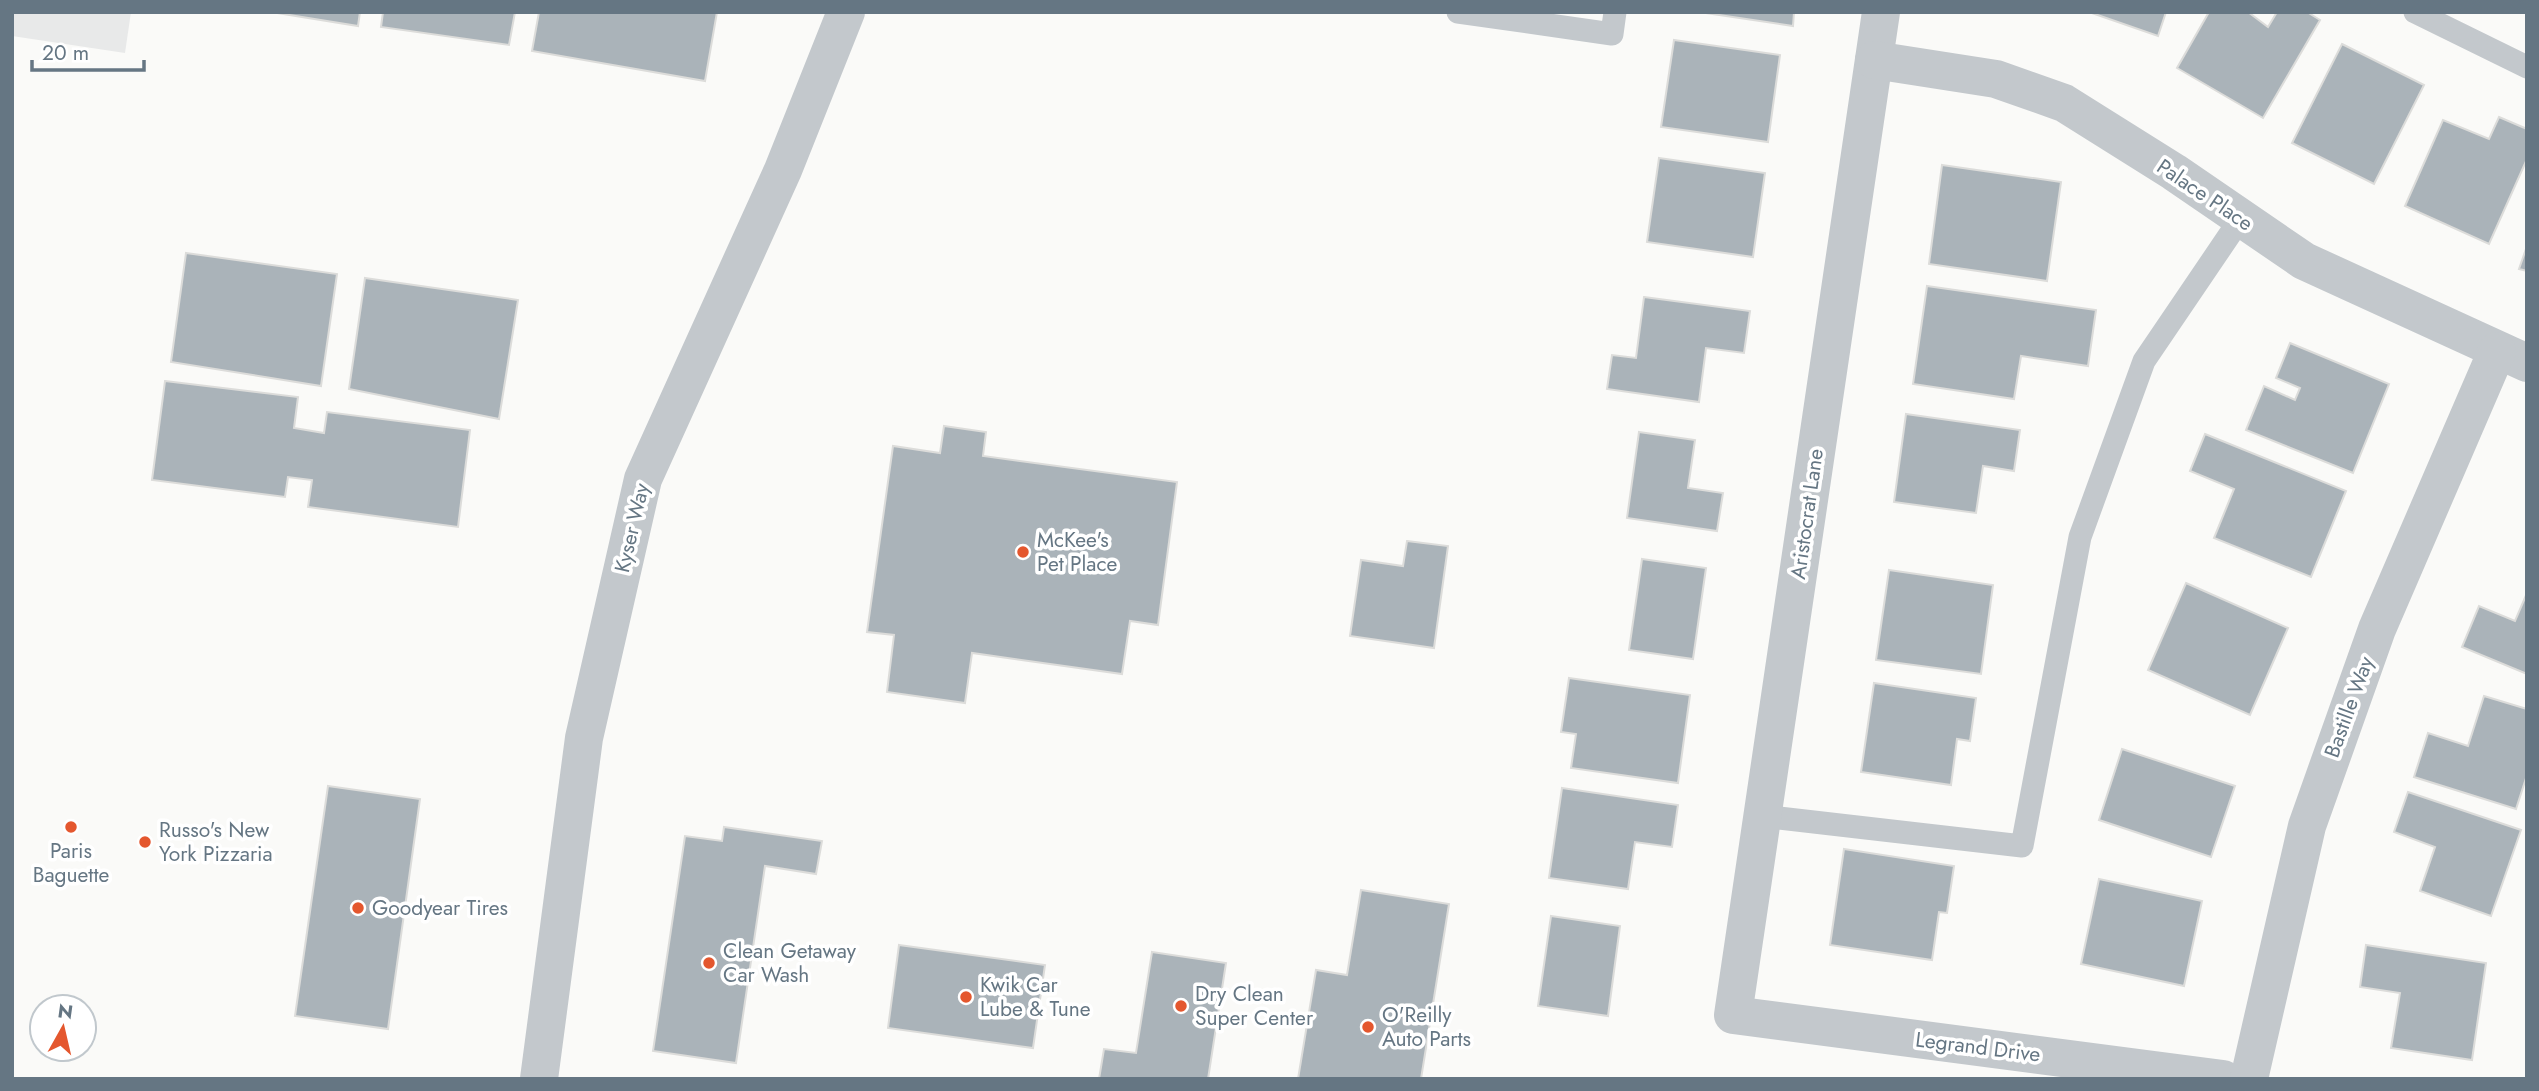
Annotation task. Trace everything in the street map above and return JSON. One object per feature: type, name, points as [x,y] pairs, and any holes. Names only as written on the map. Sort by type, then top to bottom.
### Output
[{"type":"street","name":"Kyser Way","points":[[539,1079],[584,738],[643,479],[783,170],[846,12]]},
{"type":"street","name":"Aristocrat Lane","points":[[1733,1015],[1881,12]]},
{"type":"street","name":"Palace Place","points":[[1874,61],[1996,79],[2064,103],[2304,261],[2512,357]]},
{"type":"street","name":"Bastille Way","points":[[2249,1079],[2307,826],[2377,629],[2512,357]]},
{"type":"street","name":"Legrand Drive","points":[[1733,1015],[2223,1079]]},
{"type":"lane","points":[[1458,12],[1612,34],[1615,12]]},
{"type":"lane","points":[[2415,12],[2527,67]]},
{"type":"lane","points":[[1762,816],[2022,846],[2080,537],[2144,361],[2241,218]]},
{"type":"shaded area","points":[[12,12],[131,12],[125,53],[12,36]]},
{"type":"building","points":[[271,12],[360,12],[358,26]]},
{"type":"building","points":[[383,12],[515,12],[509,45],[381,27]]},
{"type":"building","points":[[539,12],[717,12],[705,81],[532,51]]},
{"type":"building","points":[[1699,12],[1794,12],[1793,26]]},
{"type":"building","points":[[2089,12],[2166,12],[2158,36]]},
{"type":"building","points":[[2209,12],[2248,12],[2268,27],[2277,12],[2307,12],[2320,20],[2263,118],[2177,68]]},
{"type":"building","points":[[1674,40],[1780,55],[1768,142],[1661,127]]},
{"type":"building","points":[[2342,44],[2424,85],[2374,184],[2292,143]]},
{"type":"building","points":[[2499,117],[2527,129],[2527,159],[2489,244],[2405,206],[2443,120],[2489,139]]},
{"type":"building","points":[[1659,158],[1765,173],[1753,257],[1647,242]]},
{"type":"building","points":[[1942,165],[2061,182],[2047,281],[1929,264]]},
{"type":"building","points":[[2527,246],[2527,271],[2519,269]]},
{"type":"building","points":[[186,253],[337,274],[321,386],[171,362]]},
{"type":"building","points":[[365,278],[518,300],[499,419],[349,389]]},
{"type":"building","points":[[1927,286],[2096,310],[2088,366],[2021,356],[2014,399],[1913,384]]},
{"type":"building","points":[[1644,297],[1750,311],[1744,353],[1706,348],[1699,402],[1607,389],[1612,355],[1636,358]]},
{"type":"building","points":[[2290,343],[2389,384],[2353,473],[2246,430],[2264,386],[2295,400],[2300,388],[2276,378]]},
{"type":"building","points":[[165,381],[298,397],[294,428],[324,433],[327,412],[470,430],[458,527],[308,507],[312,480],[288,477],[285,497],[152,480]]},
{"type":"building","points":[[1906,414],[2020,430],[2014,471],[1983,466],[1976,513],[1894,502]]},
{"type":"building","name":"McKee's Pet Place","points":[[944,426],[986,432],[983,456],[1177,482],[1158,625],[1130,621],[1122,674],[972,653],[965,703],[887,692],[894,635],[867,632],[893,446],[940,453]]},
{"type":"building","points":[[1639,432],[1695,440],[1688,488],[1723,493],[1717,531],[1627,518]]},
{"type":"building","points":[[2205,434],[2346,491],[2311,577],[2214,538],[2234,489],[2190,471]]},
{"type":"building","points":[[1407,541],[1448,546],[1434,648],[1350,636],[1361,560],[1403,566]]},
{"type":"building","points":[[1642,559],[1706,568],[1693,659],[1629,650]]},
{"type":"building","points":[[1889,570],[1993,585],[1981,674],[1876,660]]},
{"type":"building","points":[[2186,583],[2288,628],[2250,715],[2148,670]]},
{"type":"building","points":[[2527,593],[2527,674],[2462,647],[2479,606],[2515,621]]},
{"type":"building","points":[[1569,678],[1690,695],[1678,783],[1571,768],[1576,734],[1561,732]]},
{"type":"building","points":[[1874,683],[1976,698],[1970,741],[1957,739],[1951,785],[1861,772]]},
{"type":"building","points":[[2484,696],[2527,709],[2527,775],[2516,809],[2414,777],[2428,733],[2468,746]]},
{"type":"building","points":[[2122,749],[2235,786],[2211,857],[2099,820]]},
{"type":"building","name":"Goodyear Tires","points":[[328,786],[420,799],[388,1029],[295,1016]]},
{"type":"building","points":[[1562,788],[1678,805],[1672,847],[1635,842],[1628,889],[1549,878]]},
{"type":"building","points":[[2408,792],[2521,830],[2491,916],[2420,891],[2435,847],[2394,832]]},
{"type":"building","name":"Clean Getaway Car Wash","points":[[724,827],[822,841],[816,874],[765,866],[736,1063],[653,1051],[685,836],[722,841]]},
{"type":"building","points":[[1844,849],[1954,866],[1947,913],[1939,912],[1932,960],[1830,945]]},
{"type":"building","points":[[2099,879],[2202,901],[2184,986],[2081,964]]},
{"type":"building","name":"O'Reilly Auto Parts","points":[[1361,890],[1449,904],[1421,1079],[1298,1079],[1316,970],[1347,975]]},
{"type":"building","points":[[1551,916],[1620,926],[1608,1016],[1538,1006]]},
{"type":"building","name":"Kwik Car Lube & Tune","points":[[899,945],[1045,965],[1033,1048],[888,1028]]},
{"type":"building","points":[[2366,945],[2486,963],[2472,1060],[2391,1048],[2400,993],[2360,987]]},
{"type":"building","name":"Dry Clean Super Center","points":[[1152,952],[1226,963],[1208,1079],[1099,1079],[1104,1049],[1136,1053]]},
{"type":"place","name":"McKee's Pet Place","points":[[1023,552]]},
{"type":"place","name":"Paris Baguette","points":[[71,827]]},
{"type":"place","name":"Russo's New York Pizzaria","points":[[145,842]]},
{"type":"place","name":"Goodyear Tires","points":[[358,908]]},
{"type":"place","name":"Clean Getaway Car Wash","points":[[709,963]]},
{"type":"place","name":"Kwik Car Lube & Tune","points":[[966,997]]},
{"type":"place","name":"Dry Clean Super Center","points":[[1181,1006]]},
{"type":"place","name":"O'Reilly Auto Parts","points":[[1368,1027]]}]
